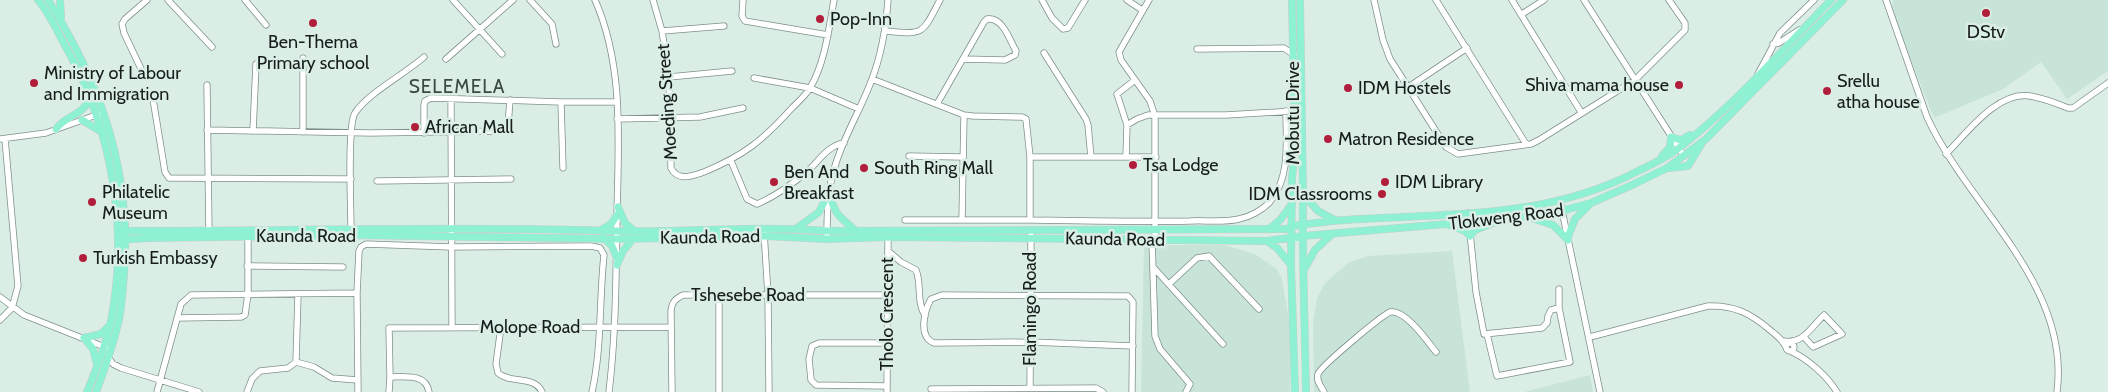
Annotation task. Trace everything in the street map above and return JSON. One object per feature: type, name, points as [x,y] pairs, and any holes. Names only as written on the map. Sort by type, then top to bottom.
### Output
[{"type":"main road","points":[[60,0],[62,21]]},
{"type":"main road","name":"Mobutu Drive","points":[[1292,0],[1295,111],[1292,204],[1295,392]]},
{"type":"main road","points":[[1300,0],[1302,236],[1306,392]]},
{"type":"main road","name":"Tlokweng Road","points":[[1292,226],[1343,220],[1536,207],[1560,202],[1604,187],[1679,148],[1703,128],[1755,78],[1831,0]]},
{"type":"main road","name":"Tlokweng Road","points":[[1302,236],[1529,217],[1562,211],[1591,202],[1667,168],[1706,139],[1843,0]]},
{"type":"main road","points":[[44,1],[62,21],[86,66],[100,113],[115,152],[129,221],[133,227],[144,235],[125,253]]},
{"type":"main road","points":[[44,1],[78,68],[90,98],[100,113],[125,253],[119,320],[101,369],[96,392]]},
{"type":"main road","points":[[56,129],[64,120],[82,112],[90,98]]},
{"type":"main road","points":[[82,120],[92,124],[102,132]]},
{"type":"main road","points":[[1651,164],[1668,150],[1671,137],[1680,140],[1703,128]]},
{"type":"main road","points":[[1667,168],[1688,166],[1706,139]]},
{"type":"main road","points":[[797,228],[819,212],[829,192]]},
{"type":"main road","points":[[829,192],[833,209],[837,216],[855,230]]},
{"type":"main road","points":[[1303,194],[1322,214],[1336,221],[1343,220]]},
{"type":"main road","points":[[1529,217],[1553,225],[1568,239],[1574,218],[1591,202]]},
{"type":"main road","points":[[121,232],[124,203]]},
{"type":"main road","points":[[1269,229],[1280,220],[1292,204]]},
{"type":"main road","points":[[618,206],[625,223],[632,230]]},
{"type":"main road","points":[[617,215],[601,233],[612,246],[617,262]]},
{"type":"main road","points":[[1447,224],[1465,231],[1470,236],[1474,230],[1493,223],[1494,220]]},
{"type":"main road","name":"Kaunda Road","points":[[248,233],[351,235],[601,233],[633,239],[764,233],[797,228],[827,231],[1156,230],[1287,229],[1292,226]]},
{"type":"main road","name":"Kaunda Road","points":[[121,232],[144,235],[209,234],[352,228],[451,234]]},
{"type":"main road","name":"Kaunda Road","points":[[617,235],[632,230],[764,233],[827,239],[888,237],[1267,241],[1302,236]]},
{"type":"main road","points":[[1304,270],[1315,250],[1332,234]]},
{"type":"main road","name":"Kaunda Road","points":[[122,240],[144,235]]},
{"type":"main road","points":[[617,262],[633,239]]},
{"type":"main road","points":[[87,392],[108,358],[110,325],[122,240]]},
{"type":"main road","points":[[1267,241],[1276,246],[1292,265]]},
{"type":"main road","points":[[101,369],[93,349],[84,338],[101,334],[110,325]]},
{"type":"street","points":[[143,73],[124,33],[122,24],[125,19],[147,0]]},
{"type":"street","points":[[168,0],[212,47]]},
{"type":"street","points":[[245,0],[266,25]]},
{"type":"street","points":[[453,0],[502,54]]},
{"type":"street","points":[[446,59],[513,0]]},
{"type":"street","points":[[530,0],[552,24],[556,44]]},
{"type":"street","points":[[595,0],[611,47],[617,102],[616,327],[609,392]]},
{"type":"street","name":"Moeding Street","points":[[653,0],[662,31],[669,77],[671,118],[670,162],[674,173],[679,176],[694,176],[731,161]]},
{"type":"street","points":[[743,0],[742,16],[745,21],[828,35]]},
{"type":"street","points":[[834,0],[824,53],[810,88],[767,135],[753,147],[731,161],[748,199],[750,202],[757,204],[769,199],[796,181],[829,148],[844,142]]},
{"type":"street","points":[[827,239],[829,192],[836,163],[872,79],[886,31],[888,0]]},
{"type":"street","points":[[886,31],[914,33],[920,31],[926,26],[940,0]]},
{"type":"street","points":[[1042,0],[1052,18],[1063,29],[1068,28],[1085,0]]},
{"type":"street","points":[[1127,0],[1142,10]]},
{"type":"street","points":[[1149,0],[1118,52],[1121,60],[1150,101],[1155,116],[1157,222],[1153,267],[1155,336],[1160,349],[1190,384],[1186,392]]},
{"type":"street","points":[[1374,0],[1386,50],[1446,147],[1454,154],[1526,144],[1539,140],[1635,80],[1685,30],[1685,23],[1669,0]]},
{"type":"street","points":[[1436,0],[1526,144]]},
{"type":"street","points":[[1512,0],[1581,112]]},
{"type":"street","points":[[1522,14],[1544,0]]},
{"type":"street","points":[[1584,0],[1684,156]]},
{"type":"street","points":[[1755,78],[1780,33],[1814,0]]},
{"type":"street","points":[[1886,0],[1927,117],[1946,154],[2025,267],[2036,286],[2058,347],[2060,371],[2057,392]]},
{"type":"street","points":[[938,104],[963,59],[984,22],[988,18],[995,19],[1000,23],[1016,51],[1015,56],[1005,60],[963,59]]},
{"type":"street","points":[[1773,44],[1787,39],[1810,21]]},
{"type":"street","points":[[662,31],[724,26]]},
{"type":"street","points":[[1284,48],[1293,40]]},
{"type":"street","points":[[1197,49],[1284,48],[1294,55]]},
{"type":"street","points":[[1408,88],[1467,48]]},
{"type":"street","points":[[1044,52],[1086,119],[1091,157]]},
{"type":"street","points":[[352,228],[350,180],[353,116],[360,107],[424,57]]},
{"type":"street","points":[[303,58],[303,132]]},
{"type":"street","points":[[253,131],[256,64]]},
{"type":"street","points":[[669,77],[732,71]]},
{"type":"street","points":[[754,78],[810,88],[859,109]]},
{"type":"street","points":[[872,79],[964,114],[1024,117],[1026,120],[1030,157],[1030,220]]},
{"type":"street","points":[[1126,157],[1127,125],[1117,94],[1135,80]]},
{"type":"street","points":[[1946,154],[1987,113],[2005,99],[2030,96],[2073,108],[2108,83]]},
{"type":"street","points":[[207,85],[209,234]]},
{"type":"street","points":[[424,133],[425,101],[431,98],[617,102]]},
{"type":"street","points":[[153,99],[167,175],[172,179],[350,180]]},
{"type":"street","points":[[451,99],[452,327]]},
{"type":"street","points":[[207,130],[424,133],[502,131],[508,125],[510,100]]},
{"type":"street","points":[[561,102],[563,168]]},
{"type":"street","points":[[617,119],[708,116],[742,108]]},
{"type":"street","points":[[905,220],[1157,222],[1241,219],[1260,210],[1276,194],[1283,174],[1287,153],[1286,111]]},
{"type":"street","points":[[1127,125],[1143,116],[1226,115],[1295,111]]},
{"type":"street","points":[[0,320],[12,308],[18,286],[2,139],[31,136],[100,113]]},
{"type":"street","points":[[962,220],[964,114]]},
{"type":"street","points":[[909,156],[962,157]]},
{"type":"street","points":[[1030,157],[1156,156]]},
{"type":"street","points":[[377,181],[510,179]]},
{"type":"street","points":[[1560,202],[1590,337],[1600,392]]},
{"type":"street","points":[[1468,213],[1482,324],[1484,334],[1487,334],[1497,376],[1570,362],[1559,308],[1559,289]]},
{"type":"street","name":"Flamingo Road","points":[[1030,388],[1031,230]]},
{"type":"street","points":[[177,318],[243,317],[247,310],[248,294],[248,233]]},
{"type":"street","points":[[764,233],[768,295],[770,392]]},
{"type":"street","name":"Tholo Crescent","points":[[887,389],[888,237]]},
{"type":"street","points":[[358,392],[359,251],[363,245],[451,247],[590,246],[600,248],[604,255],[600,327],[598,357],[592,392]]},
{"type":"street","points":[[888,251],[901,262],[916,270],[920,308],[924,316]]},
{"type":"street","points":[[1169,284],[1197,258],[1209,256],[1258,309]]},
{"type":"street","points":[[247,266],[342,267]]},
{"type":"street","points":[[1153,267],[1223,344]]},
{"type":"street","points":[[157,392],[180,304],[191,295],[358,293]]},
{"type":"street","points":[[294,364],[298,294]]},
{"type":"street","name":"Tshesebe Road","points":[[672,392],[670,327],[672,303],[683,295],[887,295]]},
{"type":"street","points":[[719,295],[719,392]]},
{"type":"street","points":[[1132,392],[1133,346],[1133,302],[1128,296],[936,297],[931,300],[924,316],[926,337],[934,343],[1030,342],[1133,346]]},
{"type":"street","points":[[0,297],[12,308],[24,315],[108,348]]},
{"type":"street","points":[[1590,337],[1708,306],[1725,306],[1742,310],[1756,318],[1825,377],[1836,392]]},
{"type":"street","points":[[1487,334],[1542,328],[1547,323],[1551,310],[1559,308]]},
{"type":"street","points":[[1324,392],[1318,383],[1318,377],[1325,364],[1390,312],[1395,311],[1403,315],[1436,352]]},
{"type":"street","points":[[1790,347],[1804,337],[1824,315],[1842,334],[1813,347],[1804,337]]},
{"type":"street","points":[[501,327],[496,364],[498,373],[504,377],[536,384],[542,392]]},
{"type":"street","name":"Molope Road","points":[[390,377],[389,328],[670,327]]},
{"type":"street","points":[[886,343],[819,343],[812,346],[809,359],[811,380],[816,385],[887,389]]},
{"type":"street","points":[[108,358],[113,364],[128,371],[199,392]]},
{"type":"street","points":[[247,392],[252,379],[260,371],[294,364],[314,367],[332,378],[358,380]]},
{"type":"street","points":[[101,369],[121,368]]},
{"type":"street","points":[[389,392],[390,377],[421,378],[426,382],[429,390]]},
{"type":"street","points":[[931,389],[1010,390],[1030,388],[1056,390],[1096,388],[1102,391]]},
{"type":"shaded area","points":[[1893,0],[2108,0],[2108,71],[2067,99],[2041,62],[2003,89],[1934,118],[1892,13]]},
{"type":"shaded area","points":[[1144,245],[1224,245],[1255,254],[1277,269],[1282,279],[1291,332],[1290,392],[1141,392]]},
{"type":"shaded area","points":[[1452,251],[1470,392],[1314,392],[1313,322],[1317,298],[1325,283],[1348,263],[1368,256]]},
{"type":"shaded area","points":[[1590,375],[1593,392],[1524,392]]},
{"type":"place","name":"DStv","points":[[1986,13]]},
{"type":"place","name":"Pop-Inn","points":[[820,19]]},
{"type":"place","name":"Ben-Thema Primary school","points":[[313,23]]},
{"type":"place","name":"Ministry of Labour and Immigration","points":[[34,83]]},
{"type":"place","name":"Shiva mama house","points":[[1679,85]]},
{"type":"place","name":"IDM Hostels","points":[[1348,88]]},
{"type":"place","name":"Srellu atha house","points":[[1827,91]]},
{"type":"place","name":"African Mall","points":[[415,127]]},
{"type":"place","name":"Matron Residence","points":[[1328,139]]},
{"type":"place","name":"Tsa Lodge","points":[[1133,165]]},
{"type":"place","name":"South Ring Mall","points":[[864,168]]},
{"type":"place","name":"Ben And Breakfast","points":[[774,182]]},
{"type":"place","name":"IDM Library","points":[[1385,182]]},
{"type":"place","name":"IDM Classrooms","points":[[1382,194]]},
{"type":"place","name":"Philatelic Museum","points":[[92,202]]},
{"type":"place","name":"Turkish Embassy","points":[[83,258]]},
{"type":"district","name":"SELEMELA","points":[[457,86]]}]
